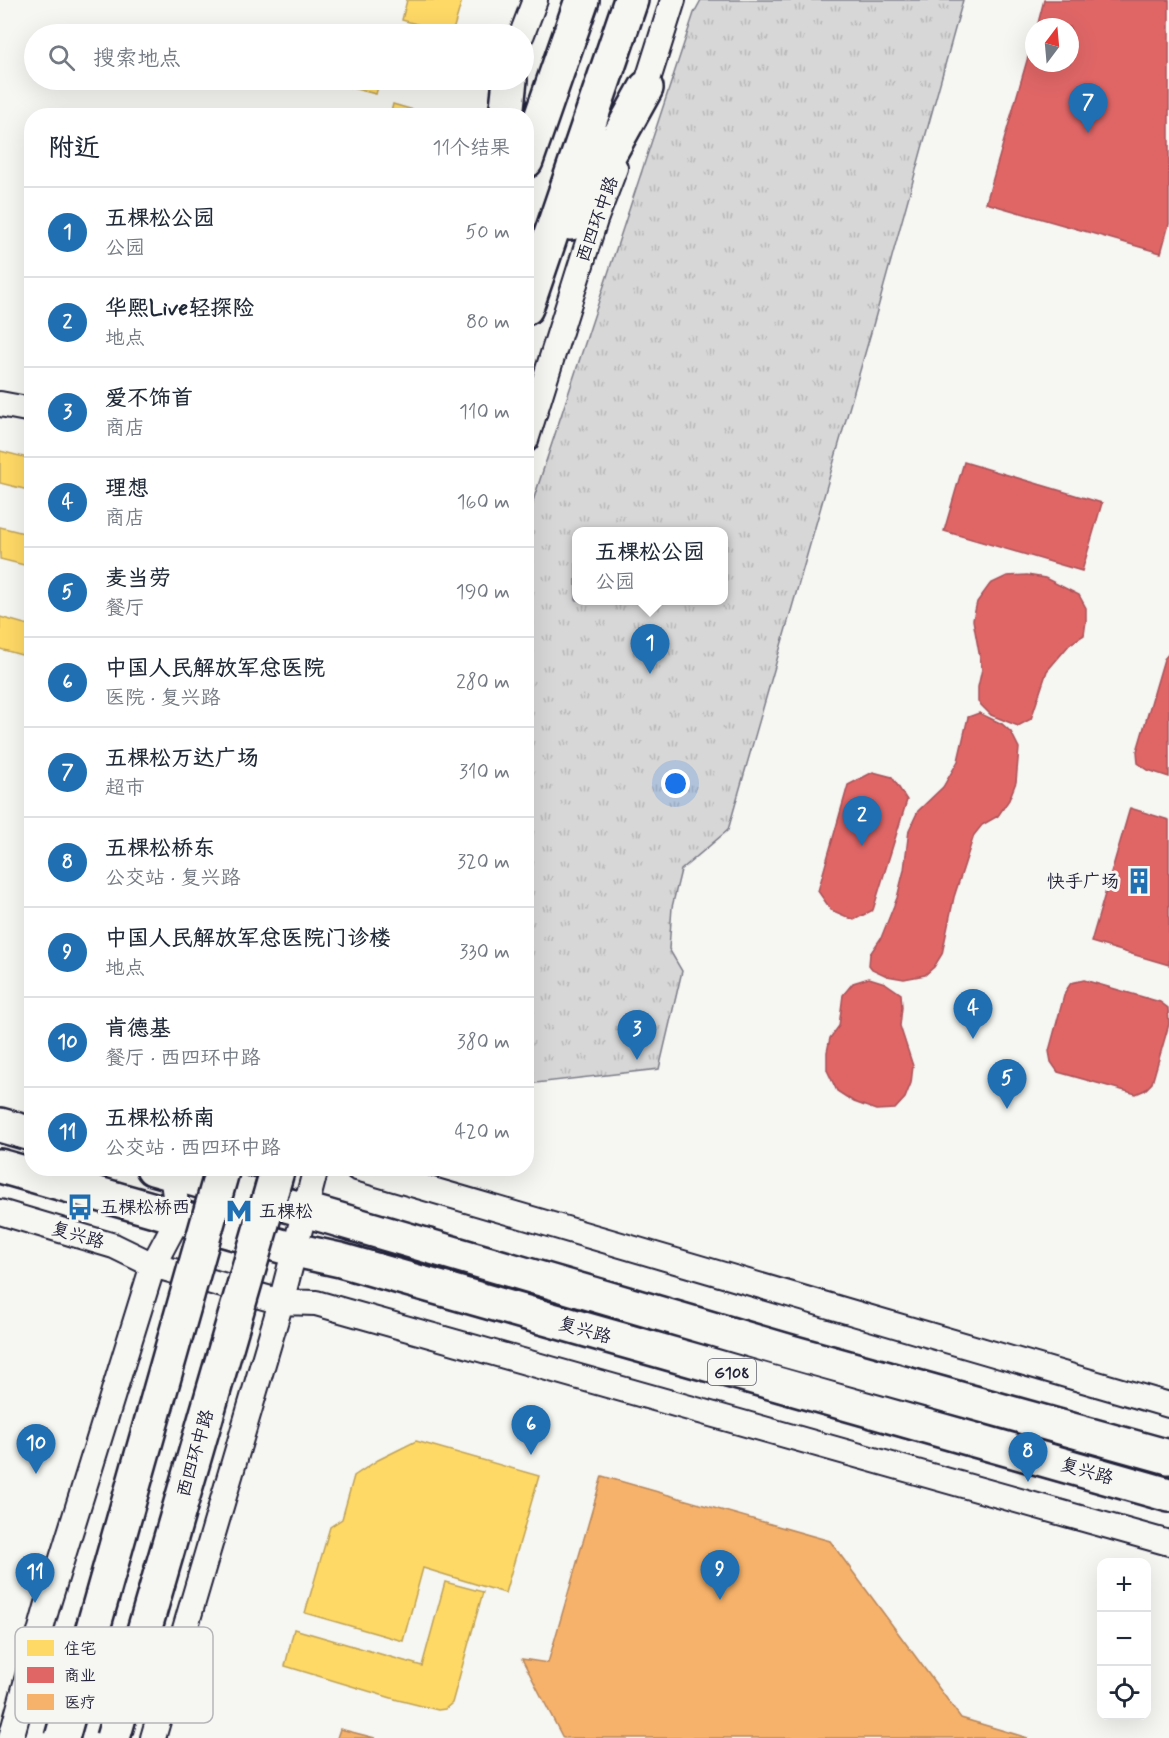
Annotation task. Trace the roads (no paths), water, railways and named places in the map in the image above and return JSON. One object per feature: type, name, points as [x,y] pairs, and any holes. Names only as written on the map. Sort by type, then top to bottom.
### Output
[{"type":"highway","points":[[534,138],[582,0]]},
{"type":"highway","name":"西四环中路","points":[[534,284],[631,0]]},
{"type":"highway","points":[[534,291],[646,88]]},
{"type":"highway","points":[[506,108],[507,90]]},
{"type":"highway","points":[[0,1125],[24,1132]]},
{"type":"highway","name":"复兴路","points":[[0,1166],[24,1173]]},
{"type":"highway","name":"复兴路","points":[[34,1176],[178,1218],[352,1263],[1169,1495]]},
{"type":"highway","points":[[178,1218],[187,1176]]},
{"type":"highway","points":[[87,1627],[187,1176]]},
{"type":"highway","name":"复兴路","points":[[200,1176],[306,1211],[791,1352],[1169,1457]]},
{"type":"highway","name":"西四环中路","points":[[145,1627],[276,1176]]},
{"type":"highway","points":[[62,1738],[65,1723]]},
{"type":"highway","name":"西四环中路","points":[[113,1738],[117,1723]]},
{"type":"street","points":[[526,24],[535,0]]},
{"type":"street","name":"西四环中路","points":[[534,414],[595,220],[646,88],[673,0]]},
{"type":"street","points":[[497,108],[504,90]]},
{"type":"street","points":[[0,404],[24,408]]},
{"type":"street","points":[[186,1627],[281,1302],[314,1176]]},
{"type":"street","points":[[384,1176],[1169,1405]]},
{"type":"street","name":"复兴路","points":[[0,1212],[114,1246],[153,1265],[281,1302]]},
{"type":"street","points":[[42,1627],[153,1265],[178,1218]]},
{"type":"street","points":[[281,1302],[316,1303],[1169,1543]]},
{"type":"street","points":[[11,1738],[15,1723]]},
{"type":"street","points":[[153,1738],[157,1723]]},
{"type":"place","name":"五棵松万达广场","points":[[1088,133]]},
{"type":"place","name":"五棵松公园","points":[[650,674]]},
{"type":"place","name":"华熙Live轻探险","points":[[862,846]]},
{"type":"place","name":"快手广场","points":[[1139,881]]},
{"type":"place","name":"理想","points":[[973,1039]]},
{"type":"place","name":"爱不饰首","points":[[637,1060]]},
{"type":"place","name":"麦当劳","points":[[1007,1109]]},
{"type":"place","name":"五棵松桥西","points":[[80,1207]]},
{"type":"place","name":"五棵松","points":[[239,1211]]},
{"type":"place","name":"中国人民解放军总医院","points":[[531,1455]]},
{"type":"place","name":"肯德基","points":[[36,1474]]},
{"type":"place","name":"五棵松桥东","points":[[1028,1482]]},
{"type":"place","name":"中国人民解放军总医院门诊楼","points":[[720,1600]]},
{"type":"place","name":"五棵松桥南","points":[[35,1603]]}]
